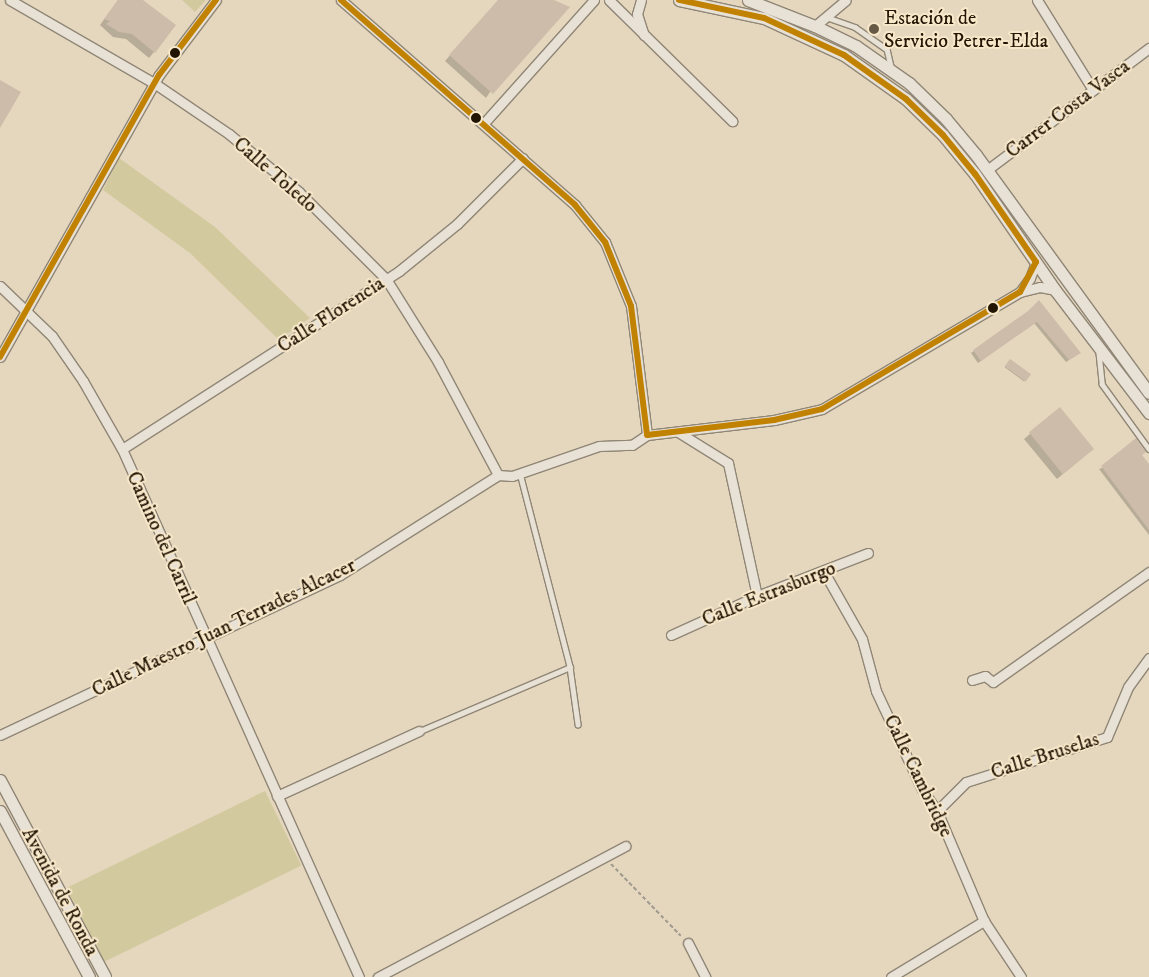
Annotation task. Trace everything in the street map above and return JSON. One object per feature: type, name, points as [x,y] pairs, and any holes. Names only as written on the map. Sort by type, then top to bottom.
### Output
[{"type":"street","name":"Calle Toledo","points":[[10,0],[154,83],[228,134],[299,192],[386,280],[438,362],[498,475]]},
{"type":"street","points":[[0,358],[154,83],[194,26],[216,0]]},
{"type":"street","points":[[341,0],[484,123],[575,205],[605,242],[631,306],[647,435]]},
{"type":"street","points":[[484,123],[594,0]]},
{"type":"street","points":[[609,0],[645,38],[732,121]]},
{"type":"street","points":[[642,0],[637,14],[645,38]]},
{"type":"street","points":[[679,0],[764,18],[844,55],[906,99],[943,135],[975,174],[1055,290],[1149,413]]},
{"type":"street","points":[[748,0],[762,2],[815,26],[891,68],[946,119],[987,170],[1149,393]]},
{"type":"street","points":[[815,26],[846,0]]},
{"type":"street","points":[[1037,0],[1093,90]]},
{"type":"street","name":"Carrer Costa Vasca","points":[[987,170],[1149,48]]},
{"type":"street","name":"Calle Florencia","points":[[122,449],[386,280],[457,224],[523,158]]},
{"type":"street","name":"Calle Maestro Juan Terrades Alcacer","points":[[1020,292],[1030,278],[1036,262]]},
{"type":"street","name":"Camino del Carril","points":[[0,286],[52,336],[83,381],[122,449],[205,638],[359,977]]},
{"type":"street","name":"Calle Maestro Juan Terrades Alcacer","points":[[0,735],[340,575],[498,475],[520,473],[599,446],[632,445],[647,435],[774,420],[822,409],[1020,292],[1040,287],[1055,290]]},
{"type":"street","points":[[678,432],[728,463],[756,596]]},
{"type":"street","name":"Calle Estrasburgo","points":[[671,636],[756,596],[824,572],[868,553]]},
{"type":"street","name":"Calle Cambridge","points":[[824,572],[862,639],[876,691],[922,789],[936,811],[984,921],[1021,977]]},
{"type":"street","points":[[972,680],[985,676],[993,682],[1149,572]]},
{"type":"street","name":"Calle Bruselas","points":[[936,811],[966,782],[1107,737],[1128,687],[1149,658]]},
{"type":"street","points":[[277,796],[419,731]]},
{"type":"street","name":"Avenida de Ronda","points":[[0,780],[105,977]]},
{"type":"street","name":"Avenida de Ronda","points":[[0,811],[89,977]]},
{"type":"street","points":[[378,977],[625,846]]},
{"type":"street","points":[[891,977],[984,921]]},
{"type":"street","points":[[688,944],[705,977]]},
{"type":"lane","points":[[826,17],[855,27],[887,49],[891,68]]},
{"type":"lane","points":[[1099,347],[1102,384],[1149,449]]},
{"type":"lane","points":[[520,473],[570,667],[578,724]]},
{"type":"lane","points":[[419,731],[570,667]]},
{"type":"path","points":[[605,857],[688,944]]},
{"type":"shaded area","points":[[182,0],[206,0],[195,12]]},
{"type":"shaded area","points":[[119,158],[215,227],[310,318],[279,340],[190,253],[103,190]]},
{"type":"shaded area","points":[[265,791],[301,866],[103,962],[66,888]]},
{"type":"building","points":[[118,0],[143,0],[176,25],[155,53],[132,34],[119,32],[106,24],[110,21],[104,19]]},
{"type":"building","points":[[498,0],[554,0],[570,7],[493,94],[449,55]]},
{"type":"building","points":[[0,80],[21,92],[0,128]]},
{"type":"building","points":[[1039,300],[1081,353],[1069,360],[1037,322],[981,361],[973,350],[1028,311]]},
{"type":"building","points":[[1010,359],[1031,374],[1026,382],[1005,366]]},
{"type":"building","points":[[1060,407],[1094,449],[1063,474],[1029,432]]},
{"type":"building","points":[[1136,438],[1146,452],[1142,455],[1149,464],[1149,530],[1101,466]]},
{"type":"transit line","points":[[0,357],[159,75],[216,0]]},
{"type":"transit line","points":[[341,0],[575,205],[605,242],[631,306],[647,435],[774,420],[822,409],[1020,292],[1036,262],[975,174],[943,135],[906,99],[844,55],[764,18],[679,0]]},
{"type":"place","name":"Estación de Servicio Petrer-Elda","points":[[874,29]]}]
